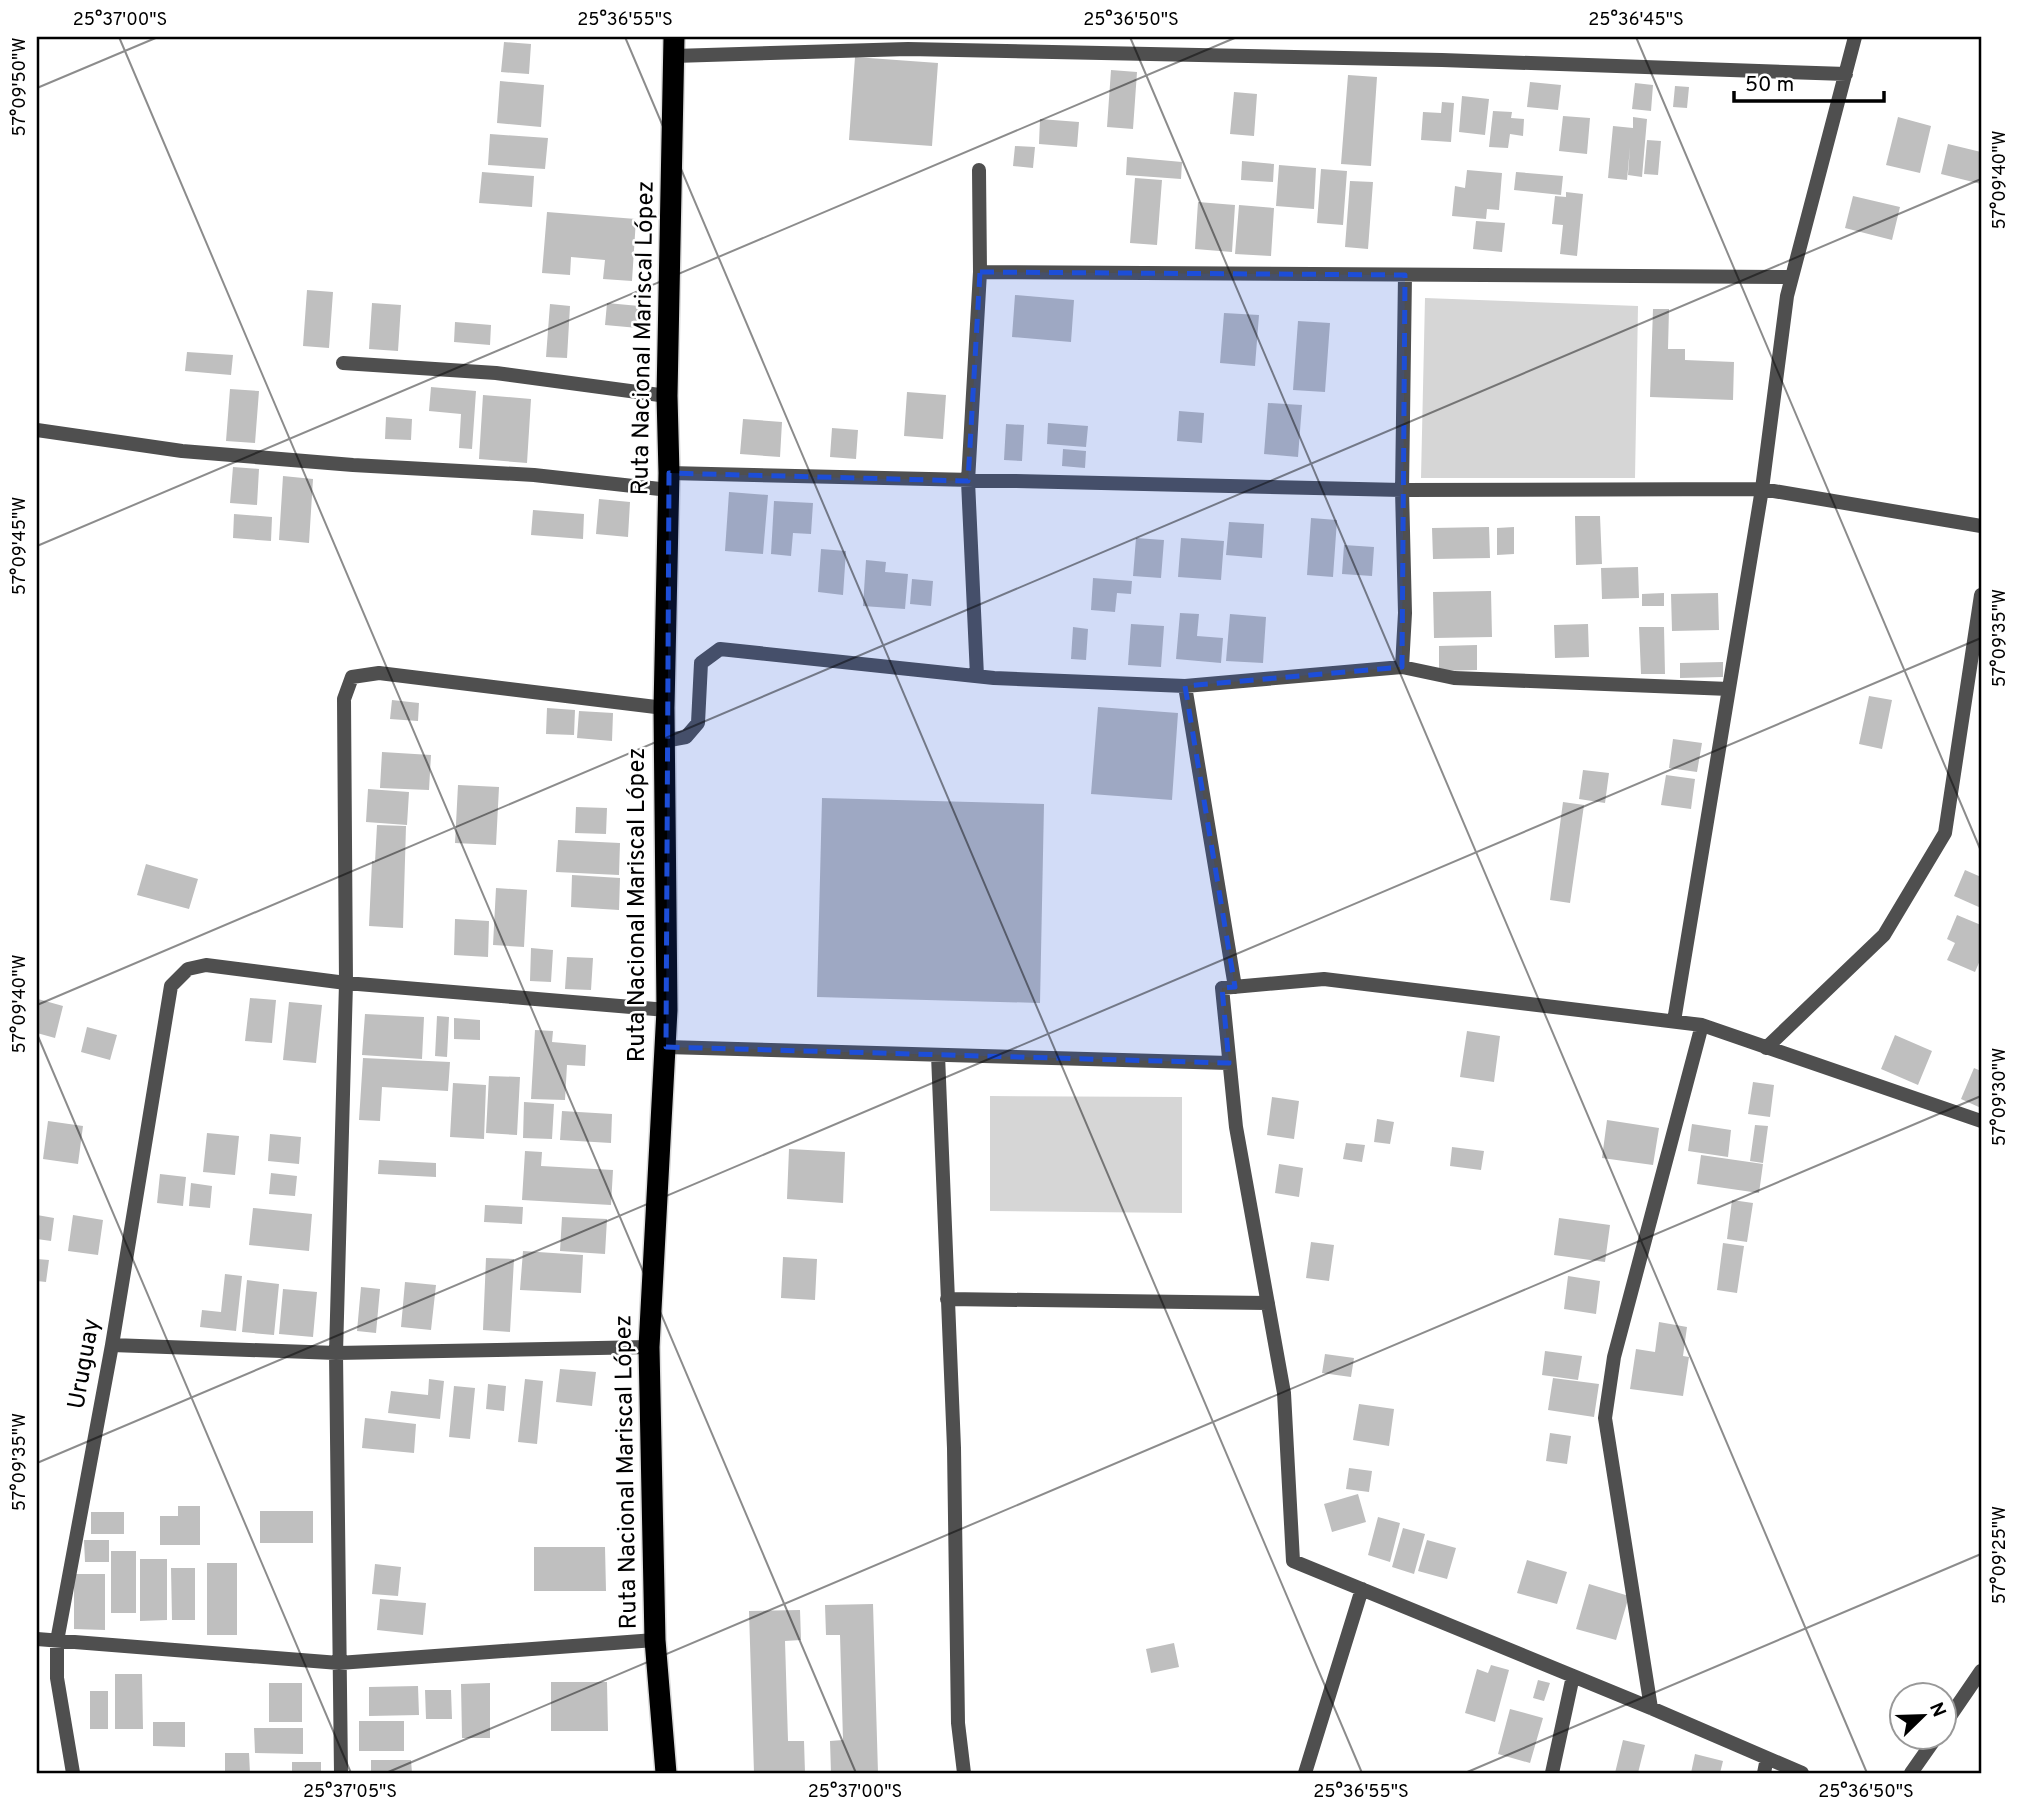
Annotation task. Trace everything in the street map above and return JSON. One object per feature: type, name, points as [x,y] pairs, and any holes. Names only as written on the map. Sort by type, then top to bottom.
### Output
[{"type":"highway","name":"Ruta Nacional Mariscal López","points":[[666,1773],[656,1640],[649,1347],[667,1010],[664,708],[674,47]]},
{"type":"street","points":[[1674,1021],[1762,489],[1787,296],[1855,37]]},
{"type":"street","points":[[674,47],[921,49],[1456,60],[1846,74]]},
{"type":"street","points":[[977,676],[968,481],[980,272],[979,170]]},
{"type":"street","points":[[980,272],[1792,277]]},
{"type":"street","points":[[1402,667],[1405,613],[1402,490],[1405,275]]},
{"type":"street","points":[[343,363],[495,373],[667,396]]},
{"type":"street","points":[[37,430],[182,451],[353,465],[669,481],[968,481],[1402,490],[1762,489],[1981,526]]},
{"type":"street","points":[[1766,1048],[1884,935],[1945,833],[1981,595]]},
{"type":"street","points":[[664,741],[686,737],[698,723],[701,663],[720,649],[977,676],[1185,687],[1402,667],[1454,678],[1729,689]]},
{"type":"street","points":[[341,1773],[335,1353],[346,983],[344,699],[352,677],[379,673],[664,708]]},
{"type":"street","points":[[1185,687],[1235,987]]},
{"type":"street","name":"Uruguay","points":[[73,1773],[57,1678],[57,1641],[113,1345],[171,986],[188,969],[206,965],[346,983]]},
{"type":"street","points":[[1802,1773],[1293,1561],[1284,1393],[1236,1128],[1222,988],[1324,979],[1702,1025],[1981,1121]]},
{"type":"street","points":[[346,983],[667,1010]]},
{"type":"street","points":[[1651,1708],[1605,1418],[1614,1357],[1702,1025]]},
{"type":"street","points":[[666,1046],[1230,1063]]},
{"type":"street","points":[[937,1055],[954,1448],[958,1723],[964,1773]]},
{"type":"street","points":[[947,1299],[1268,1303]]},
{"type":"street","points":[[113,1345],[335,1353],[649,1347]]},
{"type":"street","points":[[1305,1773],[1362,1589]]},
{"type":"street","points":[[37,1639],[339,1663],[656,1640]]},
{"type":"street","points":[[1958,1705],[1981,1671]]},
{"type":"street","points":[[1552,1773],[1573,1676]]},
{"type":"street","points":[[1912,1773],[1928,1750]]},
{"type":"street","points":[[1764,1773],[1767,1758]]},
{"type":"highlighted area","points":[[980,272],[1405,275],[1402,667],[1185,686],[1235,987],[1222,988],[1229,1063],[666,1047],[669,473],[968,481]]},
{"type":"shaded area","points":[[1425,298],[1638,306],[1635,478],[1421,478]]},
{"type":"shaded area","points":[[990,1096],[1182,1097],[1182,1213],[990,1211]]},
{"type":"building","points":[[504,42],[531,44],[529,74],[501,72]]},
{"type":"building","points":[[855,57],[938,63],[932,146],[849,140]]},
{"type":"building","points":[[1111,70],[1137,72],[1133,129],[1107,127]]},
{"type":"building","points":[[1348,75],[1377,77],[1371,166],[1341,164]]},
{"type":"building","points":[[500,81],[544,85],[541,127],[497,123]]},
{"type":"building","points":[[1530,82],[1561,85],[1558,110],[1527,107]]},
{"type":"building","points":[[1635,83],[1653,85],[1651,111],[1632,109]]},
{"type":"building","points":[[1675,86],[1689,87],[1687,108],[1673,107]]},
{"type":"building","points":[[1234,92],[1257,94],[1254,136],[1230,134]]},
{"type":"building","points":[[1462,96],[1489,99],[1485,135],[1459,132]]},
{"type":"building","points":[[1442,102],[1454,103],[1451,142],[1421,140],[1423,112],[1441,113]]},
{"type":"building","points":[[1493,111],[1512,112],[1511,118],[1524,119],[1523,136],[1510,134],[1508,148],[1489,147]]},
{"type":"building","points":[[1563,116],[1590,118],[1587,154],[1559,151]]},
{"type":"building","points":[[1633,117],[1647,119],[1642,177],[1628,175],[1630,147],[1627,180],[1608,178],[1613,126],[1633,128]]},
{"type":"building","points":[[1898,117],[1931,126],[1920,173],[1886,165]]},
{"type":"building","points":[[1040,119],[1079,122],[1077,147],[1039,144]]},
{"type":"building","points":[[490,134],[548,138],[545,169],[488,165]]},
{"type":"building","points":[[1647,140],[1661,141],[1658,175],[1644,174]]},
{"type":"building","points":[[1948,144],[1981,152],[1981,184],[1941,174]]},
{"type":"building","points":[[1015,146],[1035,147],[1033,168],[1013,166]]},
{"type":"building","points":[[1127,157],[1182,162],[1181,179],[1126,175]]},
{"type":"building","points":[[1242,161],[1274,164],[1273,182],[1241,180]]},
{"type":"building","points":[[1279,165],[1316,168],[1314,209],[1276,206]]},
{"type":"building","points":[[1321,169],[1347,171],[1343,225],[1317,223]]},
{"type":"building","points":[[1467,170],[1502,173],[1499,210],[1487,209],[1486,219],[1452,216],[1455,186],[1465,188]]},
{"type":"building","points":[[482,172],[534,176],[532,207],[479,203]]},
{"type":"building","points":[[1516,172],[1563,176],[1561,195],[1514,190]]},
{"type":"building","points":[[1135,178],[1162,180],[1157,245],[1130,243]]},
{"type":"building","points":[[1350,181],[1373,182],[1368,249],[1345,247]]},
{"type":"building","points":[[1566,192],[1583,194],[1577,256],[1560,254],[1563,225],[1552,224],[1555,196],[1566,197]]},
{"type":"building","points":[[1853,196],[1900,207],[1892,240],[1845,228]]},
{"type":"building","points":[[1198,202],[1235,205],[1232,252],[1195,249]]},
{"type":"building","points":[[1239,205],[1274,208],[1271,256],[1235,254]]},
{"type":"building","points":[[547,212],[636,219],[632,281],[603,279],[605,260],[571,257],[570,275],[542,273]]},
{"type":"building","points":[[1476,221],[1505,223],[1502,252],[1473,249]]},
{"type":"building","points":[[307,290],[333,292],[329,348],[303,346]]},
{"type":"building","points":[[1015,295],[1074,300],[1071,342],[1012,337]]},
{"type":"building","points":[[372,303],[401,305],[398,351],[369,349]]},
{"type":"building","points":[[607,303],[639,306],[638,328],[605,325]]},
{"type":"building","points":[[550,304],[570,306],[567,358],[546,357]]},
{"type":"building","points":[[1653,309],[1669,309],[1668,349],[1685,349],[1685,360],[1734,362],[1733,400],[1650,397]]},
{"type":"building","points":[[1224,313],[1259,315],[1255,366],[1220,363]]},
{"type":"building","points":[[1298,321],[1330,323],[1325,392],[1293,390]]},
{"type":"building","points":[[455,322],[491,325],[490,345],[454,342]]},
{"type":"building","points":[[187,352],[233,355],[231,375],[185,371]]},
{"type":"building","points":[[431,387],[476,391],[472,449],[459,448],[461,414],[429,411]]},
{"type":"building","points":[[230,389],[259,391],[255,443],[226,441]]},
{"type":"building","points":[[907,392],[946,395],[943,439],[904,436]]},
{"type":"building","points":[[483,395],[531,399],[527,463],[479,459]]},
{"type":"building","points":[[1268,403],[1302,405],[1298,457],[1264,454]]},
{"type":"building","points":[[1179,411],[1204,413],[1202,443],[1177,441]]},
{"type":"building","points":[[386,417],[412,419],[411,440],[385,439]]},
{"type":"building","points":[[743,419],[782,422],[780,457],[740,454]]},
{"type":"building","points":[[1048,423],[1088,426],[1086,447],[1047,444]]},
{"type":"building","points":[[1006,424],[1024,425],[1022,461],[1004,460]]},
{"type":"building","points":[[832,428],[858,430],[856,459],[830,457]]},
{"type":"building","points":[[1063,449],[1086,451],[1085,468],[1062,466]]},
{"type":"building","points":[[233,467],[259,469],[257,505],[230,503]]},
{"type":"building","points":[[283,476],[313,479],[309,543],[279,540]]},
{"type":"building","points":[[729,492],[768,495],[763,554],[725,551]]},
{"type":"building","points":[[599,499],[630,502],[628,537],[596,534]]},
{"type":"building","points":[[774,501],[813,503],[811,534],[793,533],[791,556],[771,554]]},
{"type":"building","points":[[533,510],[584,514],[583,539],[531,535]]},
{"type":"building","points":[[234,514],[272,517],[271,541],[233,538]]},
{"type":"building","points":[[1575,516],[1600,516],[1602,564],[1576,565]]},
{"type":"building","points":[[1311,518],[1337,520],[1333,577],[1307,575]]},
{"type":"building","points":[[1229,522],[1264,524],[1262,558],[1226,555]]},
{"type":"building","points":[[1489,527],[1490,558],[1433,559],[1432,528]]},
{"type":"building","points":[[1514,527],[1514,554],[1497,555],[1497,528]]},
{"type":"building","points":[[1136,538],[1164,540],[1161,578],[1133,576]]},
{"type":"building","points":[[1181,538],[1224,541],[1221,580],[1178,577]]},
{"type":"building","points":[[1344,545],[1374,547],[1372,576],[1342,574]]},
{"type":"building","points":[[821,549],[846,551],[843,595],[818,592]]},
{"type":"building","points":[[866,560],[886,562],[885,572],[908,574],[905,609],[863,606]]},
{"type":"building","points":[[1638,567],[1639,598],[1602,599],[1601,568]]},
{"type":"building","points":[[1093,578],[1132,581],[1131,594],[1117,593],[1115,612],[1091,610]]},
{"type":"building","points":[[912,579],[933,581],[931,606],[910,604]]},
{"type":"building","points":[[1491,591],[1492,637],[1434,638],[1433,592]]},
{"type":"building","points":[[1664,593],[1664,606],[1642,606],[1642,594]]},
{"type":"building","points":[[1718,593],[1719,630],[1672,631],[1671,594]]},
{"type":"building","points":[[1180,613],[1199,614],[1197,636],[1223,638],[1221,663],[1176,659]]},
{"type":"building","points":[[1230,614],[1266,617],[1263,663],[1226,661]]},
{"type":"building","points":[[1131,624],[1164,626],[1161,667],[1128,665]]},
{"type":"building","points":[[1588,624],[1589,657],[1555,658],[1554,625]]},
{"type":"building","points":[[1073,627],[1088,629],[1086,660],[1071,659]]},
{"type":"building","points":[[1639,627],[1664,627],[1665,674],[1641,674]]},
{"type":"building","points":[[1477,645],[1477,670],[1439,671],[1439,646]]},
{"type":"building","points":[[1723,662],[1723,677],[1680,678],[1680,663]]},
{"type":"building","points":[[1869,696],[1892,700],[1882,749],[1859,744]]},
{"type":"building","points":[[392,700],[419,703],[418,721],[390,719]]},
{"type":"building","points":[[1098,707],[1178,713],[1172,800],[1091,794]]},
{"type":"building","points":[[547,708],[575,710],[574,735],[546,734]]},
{"type":"building","points":[[579,711],[613,713],[612,741],[577,738]]},
{"type":"building","points":[[1673,739],[1702,743],[1697,772],[1669,768]]},
{"type":"building","points":[[382,752],[431,755],[429,790],[380,788]]},
{"type":"building","points":[[1583,770],[1609,773],[1605,803],[1579,799]]},
{"type":"building","points":[[1666,775],[1695,779],[1691,809],[1661,805]]},
{"type":"building","points":[[458,785],[499,787],[496,845],[455,843]]},
{"type":"building","points":[[368,789],[409,792],[407,825],[366,822]]},
{"type":"building","points":[[822,798],[1044,804],[1040,1003],[817,997]]},
{"type":"building","points":[[1563,802],[1584,805],[1570,903],[1550,900]]},
{"type":"building","points":[[576,807],[607,808],[606,834],[575,833]]},
{"type":"building","points":[[377,825],[406,826],[403,928],[369,926],[372,861],[375,862]]},
{"type":"building","points":[[558,840],[620,843],[619,875],[556,872]]},
{"type":"building","points":[[146,864],[198,879],[189,909],[137,895]]},
{"type":"building","points":[[1965,870],[1981,877],[1981,908],[1954,896]]},
{"type":"building","points":[[572,875],[620,878],[619,910],[571,907]]},
{"type":"building","points":[[496,888],[527,890],[524,947],[493,945]]},
{"type":"building","points":[[1957,915],[1981,925],[1981,958],[1975,972],[1947,960],[1955,943],[1947,939]]},
{"type":"building","points":[[455,919],[489,921],[488,957],[454,955]]},
{"type":"building","points":[[531,948],[553,950],[551,982],[530,981]]},
{"type":"building","points":[[567,957],[593,958],[591,990],[565,989]]},
{"type":"building","points":[[250,998],[276,1000],[272,1043],[245,1041]]},
{"type":"building","points":[[38,999],[63,1006],[55,1038],[37,1033]]},
{"type":"building","points":[[289,1002],[322,1005],[316,1063],[283,1060]]},
{"type":"building","points":[[365,1014],[424,1017],[422,1059],[362,1055]]},
{"type":"building","points":[[437,1016],[449,1017],[447,1057],[435,1056]]},
{"type":"building","points":[[454,1018],[480,1020],[480,1040],[454,1039]]},
{"type":"building","points":[[87,1027],[117,1035],[110,1060],[81,1052]]},
{"type":"building","points":[[535,1030],[553,1031],[552,1042],[586,1045],[585,1066],[567,1065],[565,1100],[531,1099]]},
{"type":"building","points":[[1467,1031],[1500,1036],[1494,1082],[1460,1077]]},
{"type":"building","points":[[1895,1035],[1932,1051],[1918,1085],[1881,1069]]},
{"type":"building","points":[[363,1058],[450,1062],[448,1091],[382,1087],[380,1121],[359,1120]]},
{"type":"building","points":[[1974,1068],[1981,1071],[1981,1108],[1961,1099]]},
{"type":"building","points":[[489,1076],[520,1077],[517,1135],[486,1133]]},
{"type":"building","points":[[1753,1082],[1774,1085],[1770,1117],[1748,1114]]},
{"type":"building","points":[[453,1083],[486,1085],[484,1139],[450,1137]]},
{"type":"building","points":[[1272,1097],[1299,1101],[1294,1139],[1267,1135]]},
{"type":"building","points":[[524,1102],[554,1104],[552,1139],[523,1138]]},
{"type":"building","points":[[562,1111],[612,1114],[611,1143],[560,1140]]},
{"type":"building","points":[[1377,1119],[1394,1122],[1390,1144],[1374,1142]]},
{"type":"building","points":[[1607,1120],[1659,1128],[1653,1165],[1602,1158]]},
{"type":"building","points":[[48,1121],[83,1126],[78,1164],[43,1159]]},
{"type":"building","points":[[1692,1124],[1731,1130],[1728,1157],[1688,1151]]},
{"type":"building","points":[[1755,1125],[1768,1126],[1763,1163],[1750,1161]]},
{"type":"building","points":[[207,1133],[239,1136],[235,1175],[203,1172]]},
{"type":"building","points":[[270,1134],[301,1137],[299,1164],[268,1161]]},
{"type":"building","points":[[1346,1143],[1365,1145],[1362,1162],[1343,1159]]},
{"type":"building","points":[[1452,1147],[1484,1151],[1481,1170],[1450,1166]]},
{"type":"building","points":[[789,1149],[845,1152],[843,1203],[787,1199]]},
{"type":"building","points":[[525,1151],[542,1152],[541,1166],[613,1170],[611,1205],[522,1200]]},
{"type":"building","points":[[1701,1155],[1763,1164],[1759,1193],[1697,1184]]},
{"type":"building","points":[[379,1160],[436,1163],[436,1177],[378,1174]]},
{"type":"building","points":[[1279,1164],[1303,1168],[1299,1197],[1275,1193]]},
{"type":"building","points":[[271,1173],[297,1176],[295,1196],[269,1194]]},
{"type":"building","points":[[160,1174],[186,1177],[183,1206],[157,1203]]},
{"type":"building","points":[[191,1183],[212,1186],[210,1208],[189,1206]]},
{"type":"building","points":[[1732,1200],[1753,1203],[1747,1242],[1727,1239]]},
{"type":"building","points":[[485,1205],[523,1207],[522,1224],[484,1222]]},
{"type":"building","points":[[253,1208],[312,1214],[309,1251],[249,1245]]},
{"type":"building","points":[[37,1215],[54,1218],[51,1241],[37,1239]]},
{"type":"building","points":[[73,1215],[103,1220],[98,1255],[68,1251]]},
{"type":"building","points":[[562,1217],[607,1219],[605,1254],[560,1251]]},
{"type":"building","points":[[1559,1218],[1610,1225],[1605,1262],[1554,1255]]},
{"type":"building","points":[[1311,1242],[1334,1245],[1329,1281],[1306,1278]]},
{"type":"building","points":[[1723,1243],[1744,1246],[1737,1293],[1717,1290]]},
{"type":"building","points":[[523,1251],[583,1255],[581,1293],[520,1290]]},
{"type":"building","points":[[783,1257],[817,1259],[815,1300],[781,1298]]},
{"type":"building","points":[[486,1258],[514,1259],[510,1332],[483,1330]]},
{"type":"building","points":[[37,1259],[49,1260],[46,1282],[37,1281]]},
{"type":"building","points":[[225,1274],[242,1276],[236,1331],[200,1327],[202,1310],[221,1312]]},
{"type":"building","points":[[1568,1276],[1600,1281],[1596,1314],[1564,1309]]},
{"type":"building","points":[[247,1280],[279,1284],[274,1335],[242,1332]]},
{"type":"building","points":[[405,1282],[436,1285],[431,1330],[401,1327]]},
{"type":"building","points":[[361,1287],[380,1289],[376,1333],[357,1331]]},
{"type":"building","points":[[283,1289],[317,1292],[313,1337],[279,1334]]},
{"type":"building","points":[[1659,1322],[1687,1327],[1683,1356],[1689,1357],[1683,1396],[1630,1389],[1636,1349],[1655,1352]]},
{"type":"building","points":[[1545,1351],[1582,1356],[1578,1380],[1542,1375]]},
{"type":"building","points":[[1325,1354],[1354,1358],[1351,1377],[1322,1373]]},
{"type":"building","points":[[560,1369],[596,1372],[592,1406],[556,1402]]},
{"type":"building","points":[[1553,1378],[1599,1384],[1594,1417],[1548,1410]]},
{"type":"building","points":[[429,1379],[444,1381],[440,1419],[388,1413],[391,1391],[428,1395]]},
{"type":"building","points":[[525,1379],[543,1381],[537,1444],[518,1442]]},
{"type":"building","points":[[488,1384],[506,1386],[504,1411],[486,1409]]},
{"type":"building","points":[[454,1386],[475,1388],[470,1439],[449,1437]]},
{"type":"building","points":[[1359,1404],[1394,1409],[1389,1446],[1353,1440]]},
{"type":"building","points":[[365,1418],[416,1424],[414,1453],[362,1448]]},
{"type":"building","points":[[1550,1433],[1571,1436],[1567,1464],[1546,1461]]},
{"type":"building","points":[[1349,1468],[1372,1471],[1369,1492],[1346,1489]]},
{"type":"building","points":[[1358,1494],[1366,1522],[1332,1532],[1324,1504]]},
{"type":"building","points":[[178,1506],[200,1506],[200,1545],[160,1545],[160,1516],[178,1516]]},
{"type":"building","points":[[260,1511],[313,1511],[313,1543],[260,1543]]},
{"type":"building","points":[[91,1512],[124,1512],[124,1534],[91,1534]]},
{"type":"building","points":[[1378,1517],[1400,1523],[1390,1562],[1368,1555]]},
{"type":"building","points":[[1403,1528],[1425,1534],[1414,1574],[1392,1567]]},
{"type":"building","points":[[84,1540],[109,1540],[109,1562],[85,1562]]},
{"type":"building","points":[[1427,1540],[1456,1548],[1447,1579],[1418,1571]]},
{"type":"building","points":[[534,1547],[605,1547],[606,1591],[534,1591]]},
{"type":"building","points":[[111,1551],[136,1551],[136,1613],[111,1613]]},
{"type":"building","points":[[140,1559],[167,1559],[167,1620],[140,1621]]},
{"type":"building","points":[[1527,1560],[1567,1572],[1557,1604],[1517,1593]]},
{"type":"building","points":[[207,1563],[237,1563],[237,1635],[207,1635]]},
{"type":"building","points":[[375,1564],[401,1567],[398,1596],[372,1594]]},
{"type":"building","points":[[171,1568],[195,1568],[195,1620],[172,1620]]},
{"type":"building","points":[[74,1574],[105,1574],[105,1630],[74,1629]]},
{"type":"building","points":[[1589,1584],[1629,1596],[1616,1640],[1576,1629]]},
{"type":"building","points":[[380,1599],[426,1603],[423,1635],[377,1630]]},
{"type":"building","points":[[873,1604],[878,1773],[831,1773],[830,1741],[843,1740],[840,1635],[826,1635],[825,1605]]},
{"type":"building","points":[[800,1610],[801,1640],[785,1641],[788,1741],[804,1741],[805,1773],[754,1773],[749,1611]]},
{"type":"building","points":[[1174,1643],[1179,1667],[1151,1673],[1146,1649]]},
{"type":"building","points":[[1491,1665],[1509,1670],[1495,1722],[1465,1713],[1477,1669],[1488,1673]]},
{"type":"building","points":[[115,1674],[142,1674],[143,1729],[115,1729]]},
{"type":"building","points":[[1538,1680],[1550,1683],[1544,1701],[1533,1698]]},
{"type":"building","points":[[551,1682],[607,1682],[608,1731],[551,1731]]},
{"type":"building","points":[[269,1683],[302,1683],[302,1722],[269,1722]]},
{"type":"building","points":[[490,1683],[490,1738],[462,1738],[461,1684]]},
{"type":"building","points":[[418,1686],[419,1715],[369,1716],[369,1687]]},
{"type":"building","points":[[425,1690],[451,1690],[452,1719],[426,1719]]},
{"type":"building","points":[[90,1691],[108,1691],[108,1729],[90,1729]]},
{"type":"building","points":[[1510,1709],[1543,1718],[1530,1763],[1498,1754]]},
{"type":"building","points":[[359,1721],[404,1721],[404,1751],[359,1751]]},
{"type":"building","points":[[153,1722],[185,1722],[185,1747],[153,1746]]},
{"type":"building","points":[[254,1728],[303,1728],[303,1754],[255,1753]]},
{"type":"building","points":[[1623,1740],[1645,1745],[1638,1773],[1615,1773]]},
{"type":"building","points":[[225,1753],[249,1753],[250,1773],[225,1773]]},
{"type":"building","points":[[1695,1754],[1723,1761],[1720,1773],[1691,1773]]},
{"type":"building","points":[[371,1760],[411,1760],[412,1773],[371,1773]]},
{"type":"building","points":[[292,1762],[321,1762],[321,1773],[292,1773]]}]
